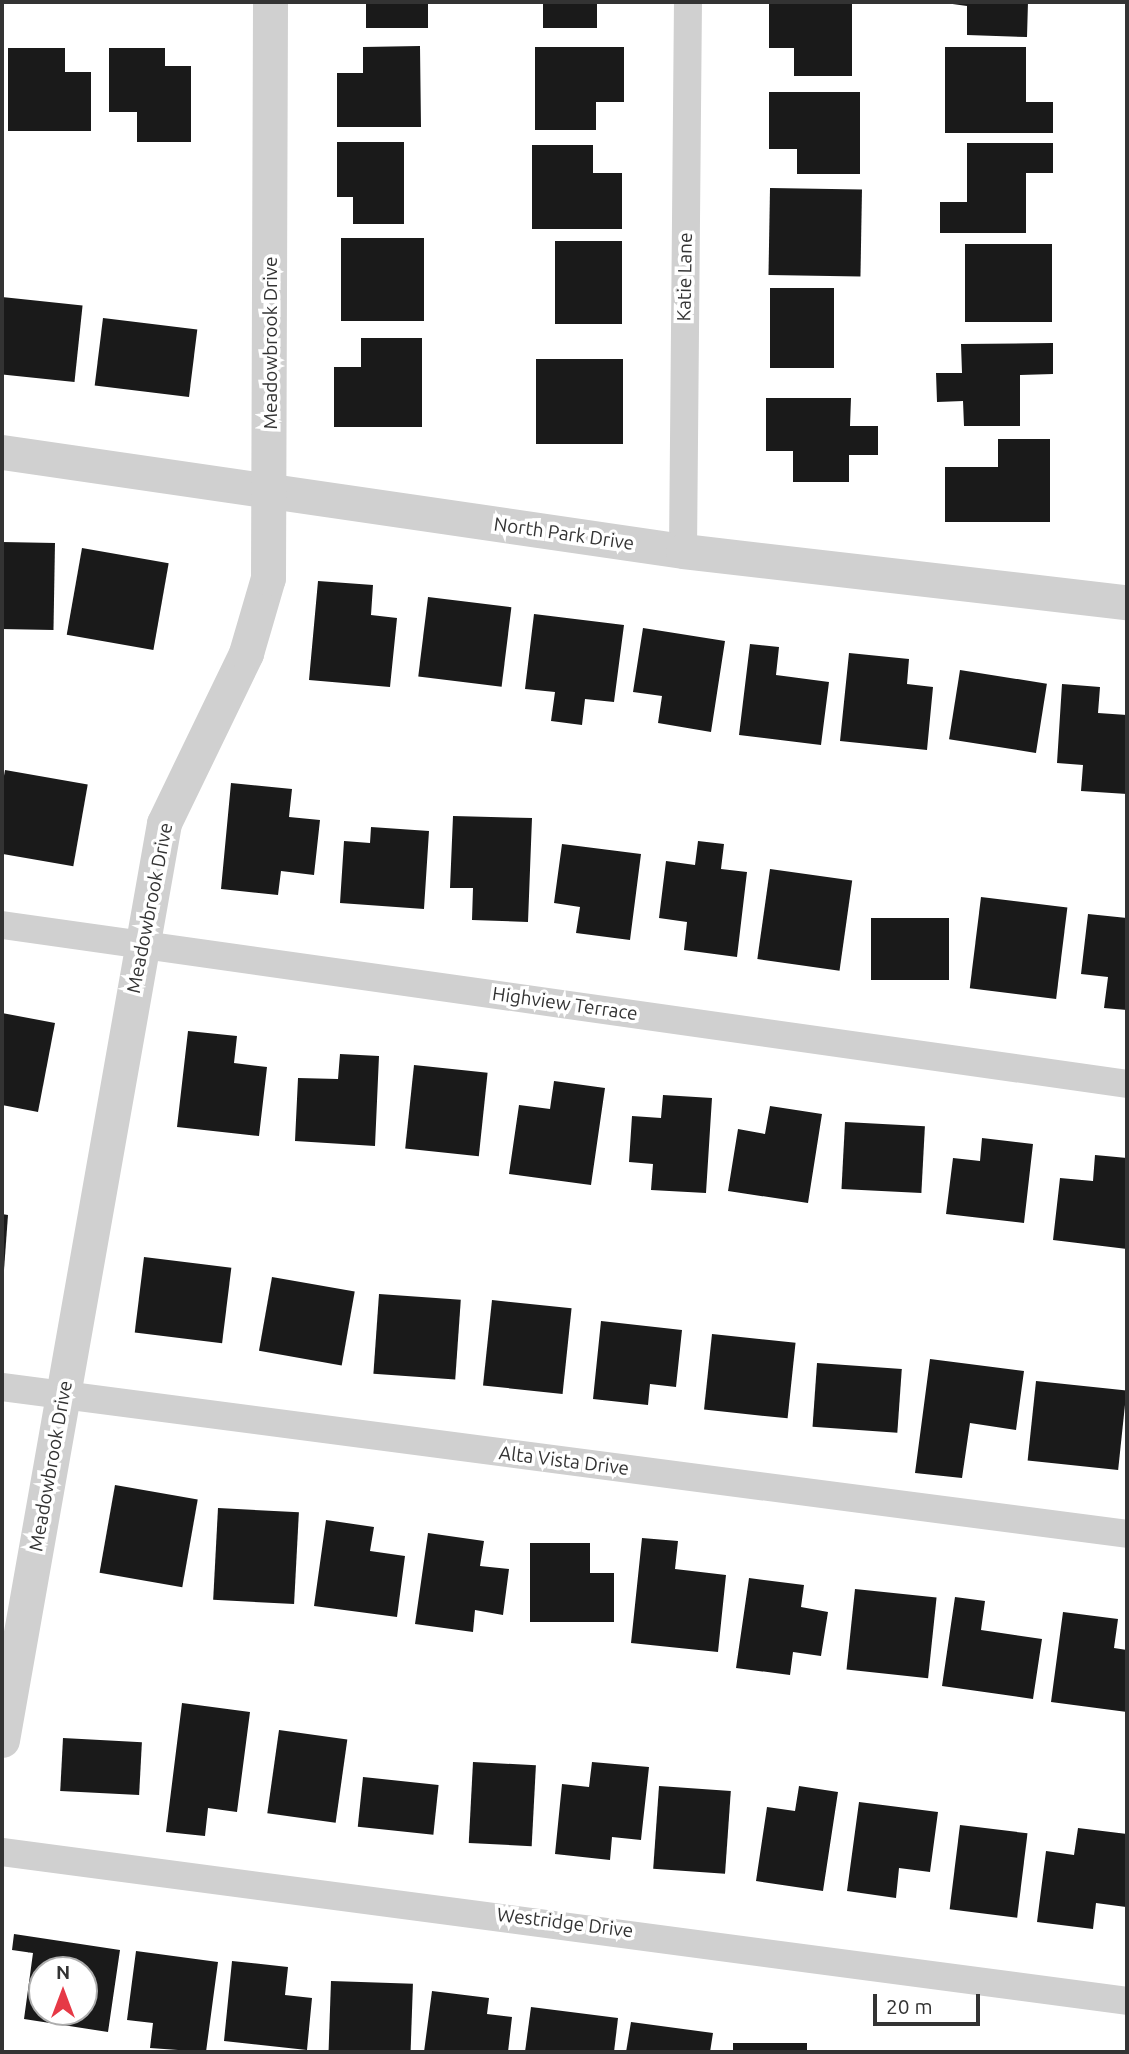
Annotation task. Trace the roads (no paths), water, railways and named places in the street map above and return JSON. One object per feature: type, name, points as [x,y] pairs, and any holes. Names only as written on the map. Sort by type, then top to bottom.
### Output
[{"type":"street","name":"Meadowbrook Drive","points":[[2,1740],[164,824],[246,653],[268,578],[271,490],[270,2]]},
{"type":"street","name":"Katie Lane","points":[[683,551],[688,2]]},
{"type":"street","name":"North Park Drive","points":[[2,452],[683,551],[1127,602]]},
{"type":"street","name":"Highview Terrace","points":[[2,925],[1127,1084]]},
{"type":"street","name":"Alta Vista Drive","points":[[2,1387],[1127,1534]]},
{"type":"street","name":"Westridge Drive","points":[[2,1852],[1127,2001]]}]
